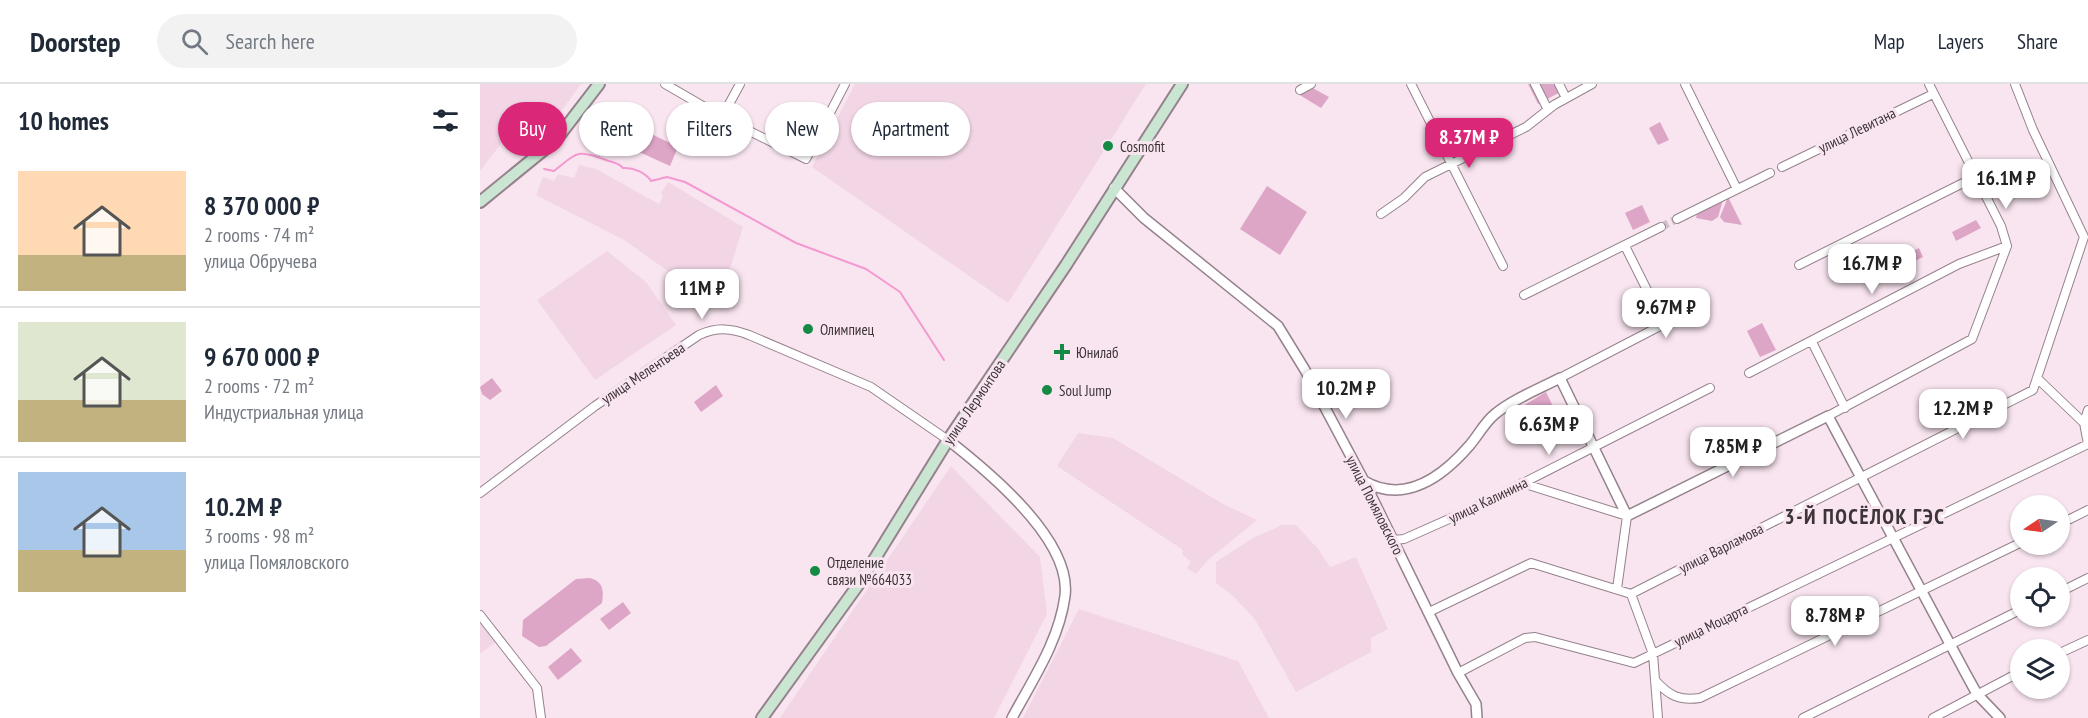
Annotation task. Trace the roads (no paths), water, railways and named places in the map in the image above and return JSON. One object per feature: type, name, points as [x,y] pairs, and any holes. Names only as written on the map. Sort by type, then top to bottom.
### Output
[{"type":"main road","points":[[480,202],[556,140],[599,84]]},
{"type":"main road","name":"улица Лермонтова","points":[[762,718],[861,582],[948,440],[1066,265],[1182,84]]},
{"type":"street","points":[[665,84],[696,102]]},
{"type":"street","points":[[730,102],[740,84]]},
{"type":"street","points":[[753,132],[806,159],[845,84]]},
{"type":"street","points":[[1300,90],[1311,84]]},
{"type":"street","points":[[1411,84],[1503,266]]},
{"type":"street","points":[[1535,84],[1548,110]]},
{"type":"street","points":[[1559,84],[1566,98]]},
{"type":"street","points":[[1381,214],[1404,198],[1425,177],[1526,127],[1566,98],[1592,84]]},
{"type":"street","points":[[1685,84],[1737,189]]},
{"type":"street","points":[[1522,483],[1627,516],[1845,408],[1972,339],[2007,246],[2001,226],[1929,84]]},
{"type":"street","name":"улица Варламова","points":[[1631,594],[2030,392],[2037,378],[2084,237],[2038,140],[2015,84]]},
{"type":"street","name":"улица Левитана","points":[[1782,167],[1933,94]]},
{"type":"street","points":[[1677,219],[1770,173]]},
{"type":"street","points":[[1799,265],[1975,177]]},
{"type":"street","name":"улица Помяловского","points":[[1114,188],[1144,218],[1278,326],[1305,370],[1364,481],[1458,674],[1476,704],[1477,718]]},
{"type":"street","points":[[1524,295],[1661,227]]},
{"type":"street","points":[[1364,481],[1382,488],[1405,489],[1430,481],[1470,446],[1497,412],[1664,324],[1625,246]]},
{"type":"street","points":[[1749,373],[1959,264],[2007,246]]},
{"type":"street","name":"улица Мелентьева","points":[[480,493],[595,406],[699,335],[716,329],[730,329],[749,335],[871,387],[948,440]]},
{"type":"street","points":[[1812,342],[1845,408]]},
{"type":"street","points":[[1560,378],[1627,516],[1617,589]]},
{"type":"street","points":[[2037,378],[2084,423]]},
{"type":"street","name":"улица Калинина","points":[[1393,540],[1419,533],[1594,448],[1710,388]]},
{"type":"street","points":[[2088,410],[2084,423],[2088,444]]},
{"type":"street","points":[[1828,416],[1977,694],[2000,718]]},
{"type":"street","points":[[948,440],[1022,508],[1046,534],[1056,550],[1065,577],[1065,594],[1052,644],[1012,718]]},
{"type":"street","name":"улица Моцарта","points":[[1458,674],[1525,638],[1535,637],[1634,663],[2088,444]]},
{"type":"street","points":[[2070,519],[2088,510]]},
{"type":"street","points":[[1655,680],[1671,696],[1687,700],[1700,698],[2010,548]]},
{"type":"street","points":[[1428,612],[1531,563],[1631,594],[1653,654],[1658,718]]},
{"type":"street","points":[[2070,587],[2088,578]]},
{"type":"street","points":[[480,615],[537,688],[541,718]]},
{"type":"street","points":[[1803,718],[2010,615]]},
{"type":"street","points":[[2070,648],[2088,640]]},
{"type":"street","points":[[1933,718],[2010,677]]},
{"type":"waterway","points":[[544,169],[554,171],[573,156],[589,154],[616,163],[623,168],[639,171],[651,181],[667,177],[685,182],[796,243],[866,269],[900,292],[944,360]]},
{"type":"tunnel","points":[[1661,227],[1677,219]]},
{"type":"place","name":"Cosmofit","points":[[1108,146]]},
{"type":"place","name":"Олимпиец","points":[[808,329]]},
{"type":"place","name":"Юнилаб","points":[[1062,352]]},
{"type":"place","name":"Soul Jump","points":[[1047,390]]},
{"type":"place","name":"Отделение связи №664033","points":[[815,571]]},
{"type":"district","name":"3-Й ПОСЁЛОК ГЭС","points":[[1865,516]]}]
